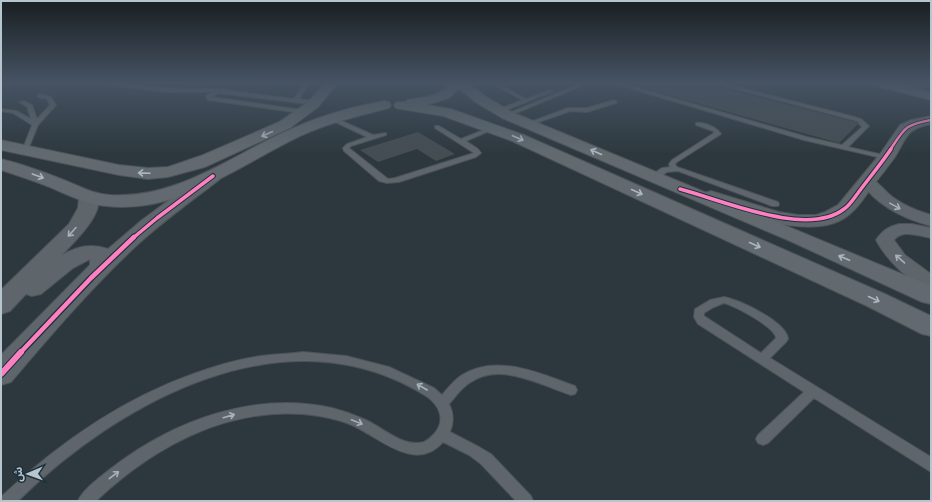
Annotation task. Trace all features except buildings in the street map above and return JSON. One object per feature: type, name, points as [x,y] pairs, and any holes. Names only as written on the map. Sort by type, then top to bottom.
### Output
[{"type":"main road","points":[[1,145],[123,171],[147,173],[168,172],[199,163],[268,134],[296,119],[308,105]]},
{"type":"main road","points":[[1,164],[36,175],[89,198],[127,202],[166,195],[213,176],[293,133],[332,118],[361,109],[389,105]]},
{"type":"main road","points":[[395,105],[500,118],[528,124],[931,296]]},
{"type":"main road","points":[[487,105],[525,141],[868,297],[931,328]]},
{"type":"street","points":[[680,189],[707,195],[772,216],[813,220],[827,219],[838,215],[845,209],[886,157],[902,132],[910,125],[931,120]]},
{"type":"street","points":[[900,137],[931,132]]},
{"type":"street","points":[[1,374],[102,267],[149,224],[213,176]]},
{"type":"street","points":[[867,180],[886,200],[907,212],[931,221]]},
{"type":"street","points":[[1,307],[77,227],[88,208],[89,198]]},
{"type":"street","points":[[931,233],[916,230],[896,230],[887,235],[885,240],[887,246],[897,257],[931,283]]},
{"type":"street","points":[[1,307],[35,286],[83,252],[94,251],[100,253],[102,267]]},
{"type":"lane","points":[[29,105],[35,124]]},
{"type":"lane","points":[[25,151],[35,124],[53,105]]},
{"type":"lane","points":[[461,141],[500,118],[517,105]]},
{"type":"lane","points":[[500,118],[531,105]]},
{"type":"lane","points":[[528,124],[570,109],[587,110],[602,105]]},
{"type":"lane","points":[[693,105],[806,138],[886,157]]},
{"type":"lane","points":[[803,105],[849,117],[862,122],[866,126],[844,147]]},
{"type":"lane","points":[[2,110],[15,112],[35,124]]},
{"type":"lane","points":[[332,118],[372,137]]},
{"type":"lane","points":[[674,168],[672,164],[674,161],[718,134],[715,130],[698,124]]},
{"type":"lane","points":[[384,134],[349,145],[346,150],[382,179],[392,181],[476,155],[478,153],[476,150],[436,127]]},
{"type":"lane","points":[[653,178],[665,170],[674,168],[685,170],[775,204]]},
{"type":"lane","points":[[762,359],[782,339],[782,334],[776,328],[735,303],[727,300],[718,301],[699,312],[699,317],[702,321],[762,359],[931,465]]},
{"type":"lane","points":[[7,501],[68,447],[118,414],[140,402],[190,380],[243,363],[269,358],[294,356],[343,359],[367,364],[399,375],[418,385],[443,402],[447,413],[446,425],[442,434],[434,444],[423,449],[411,449],[401,446],[374,429],[338,415],[298,408],[278,408],[242,413],[208,422],[181,433],[153,448],[109,479],[85,501]]},
{"type":"lane","points":[[443,402],[468,378],[478,372],[489,370],[517,372],[571,390]]},
{"type":"lane","points":[[763,438],[813,391]]},
{"type":"lane","points":[[442,434],[474,450],[486,459],[526,501]]},
{"type":"cycle path","points":[[680,189],[698,193],[765,214],[788,219],[810,220],[829,218],[845,209],[886,157],[905,128],[916,123],[931,120]]},
{"type":"cycle path","points":[[1,374],[72,296],[129,241],[149,224],[213,176]]}]
